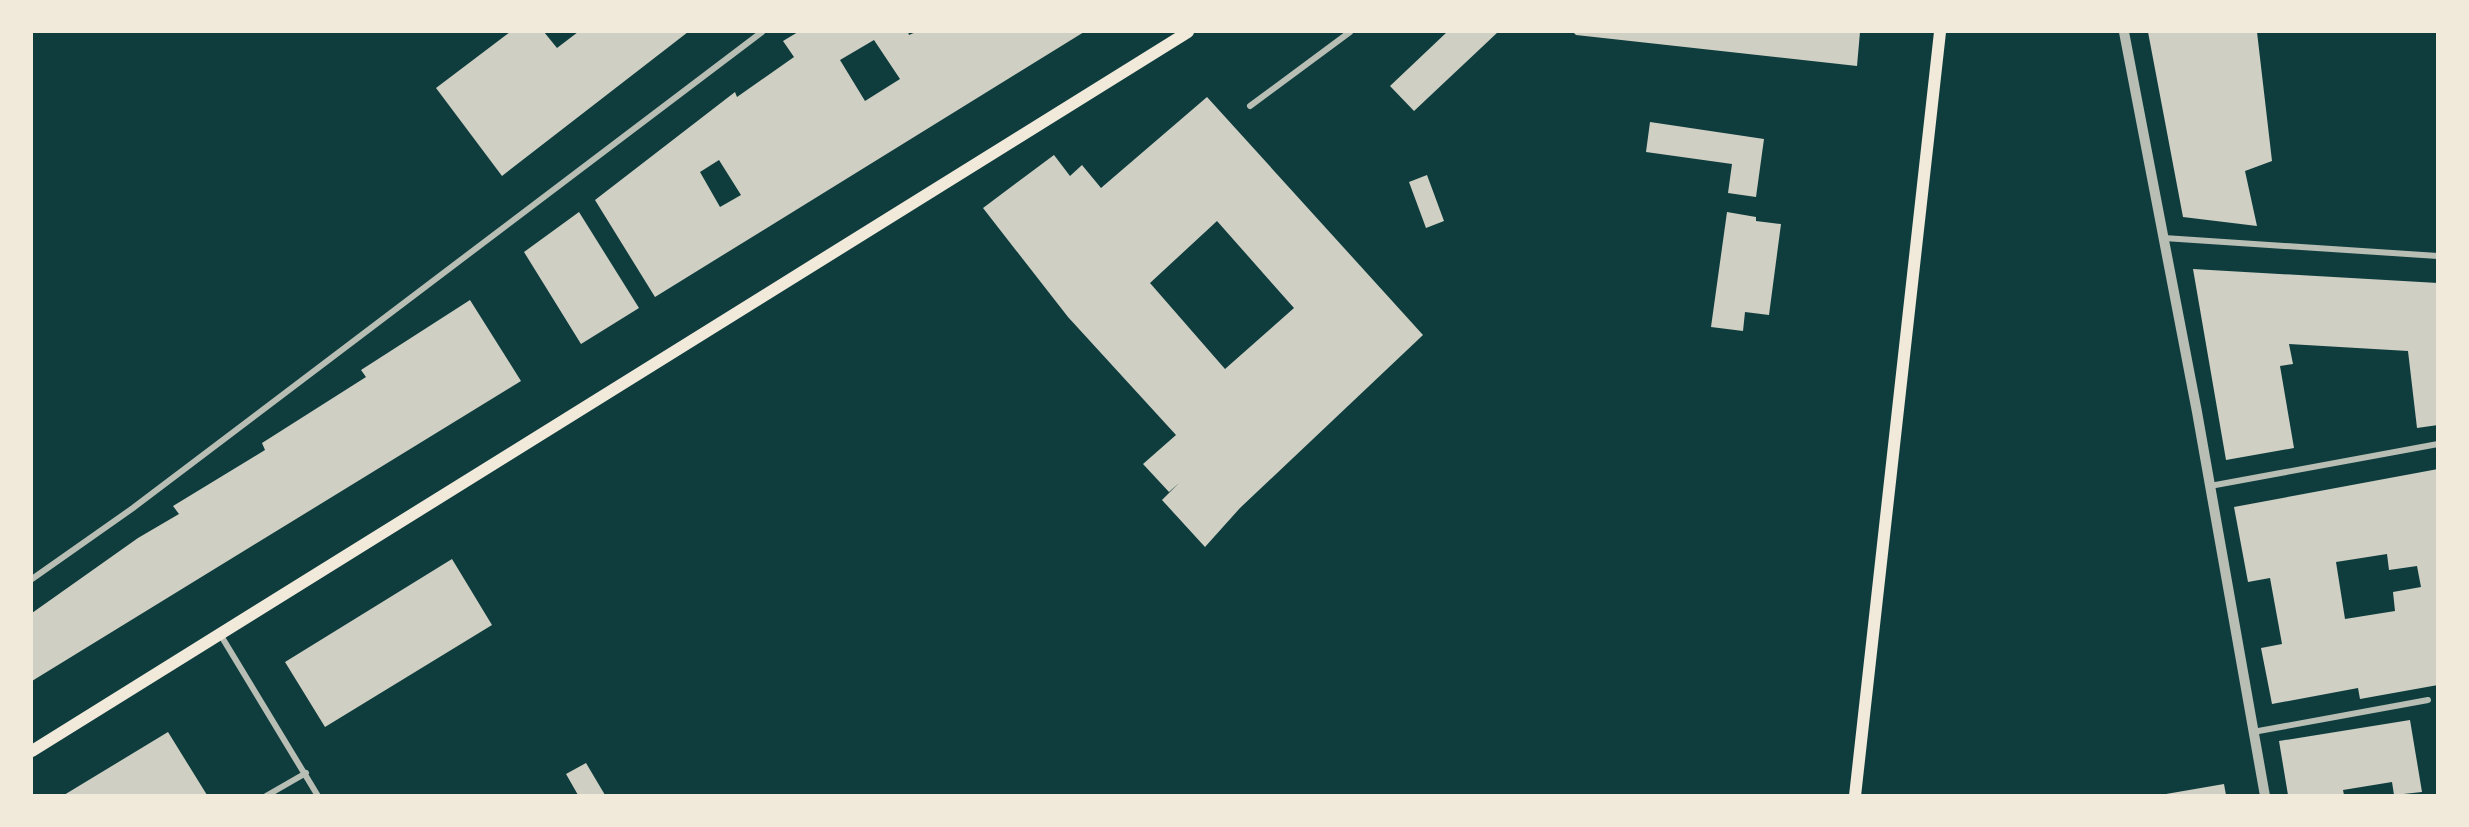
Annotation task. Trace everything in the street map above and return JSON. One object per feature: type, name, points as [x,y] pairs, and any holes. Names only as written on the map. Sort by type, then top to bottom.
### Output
[{"type":"main road","points":[[32,751],[1188,32]]},
{"type":"main road","points":[[1855,795],[1940,32]]},
{"type":"street","points":[[32,579],[133,508],[762,32]]},
{"type":"street","points":[[1250,106],[1350,32]]},
{"type":"street","points":[[2124,32],[2210,486],[2265,795]]},
{"type":"street","points":[[2163,238],[2438,256]]},
{"type":"street","points":[[2210,486],[2438,444]]},
{"type":"street","points":[[220,634],[318,795]]},
{"type":"street","points":[[2252,732],[2428,700]]},
{"type":"street","points":[[266,795],[306,773]]},
{"type":"building","points":[[510,32],[544,32],[557,48],[578,32],[688,32],[502,176],[436,88]]},
{"type":"building","points":[[798,32],[908,32],[909,35],[916,32],[1084,32],[655,297],[595,200],[735,92],[737,97],[794,57],[783,41]],"holes":[[[874,40],[900,79],[865,101],[840,60]],[[719,160],[741,195],[720,207],[700,172]]]},
{"type":"building","points":[[1447,32],[1498,32],[1414,111],[1390,86]]},
{"type":"building","points":[[1573,32],[1860,32],[1857,66],[1576,35]]},
{"type":"building","points":[[2148,32],[2257,32],[2272,161],[2245,171],[2257,226],[2183,217]]},
{"type":"building","points":[[1207,97],[1423,335],[1240,508],[1205,547],[1162,500],[1179,483],[1169,492],[1143,464],[1176,435],[1068,317],[983,208],[1054,155],[1070,176],[1082,165],[1101,188]],"holes":[[[1217,221],[1294,308],[1225,369],[1150,283]]]},
{"type":"building","points":[[1650,122],[1764,139],[1756,197],[1728,193],[1732,164],[1646,152]]},
{"type":"building","points":[[1427,175],[1444,221],[1426,228],[1409,182]]},
{"type":"building","points":[[579,212],[639,308],[581,344],[524,252]]},
{"type":"building","points":[[1727,212],[1756,217],[1756,221],[1781,224],[1769,315],[1745,312],[1743,331],[1711,327]]},
{"type":"building","points":[[2193,269],[2438,283],[2438,425],[2417,428],[2408,351],[2289,344],[2293,364],[2280,366],[2294,448],[2226,460]]},
{"type":"building","points":[[470,300],[521,381],[32,681],[32,613],[138,538],[179,514],[173,506],[265,450],[262,443],[366,377],[361,370]]},
{"type":"building","points":[[2438,469],[2438,685],[2360,699],[2358,688],[2272,704],[2261,648],[2282,644],[2270,578],[2248,582],[2234,507]],"holes":[[[2387,554],[2389,570],[2417,566],[2421,587],[2393,592],[2395,611],[2345,619],[2336,562]]]},
{"type":"building","points":[[452,559],[492,625],[325,727],[285,662]]},
{"type":"building","points":[[2410,720],[2422,792],[2394,795],[2392,782],[2343,790],[2344,795],[2288,795],[2279,741]]},
{"type":"building","points":[[168,732],[207,795],[64,795]]},
{"type":"building","points":[[586,763],[605,795],[578,795],[566,774]]},
{"type":"building","points":[[2224,784],[2226,795],[2166,795],[2166,794]]}]
